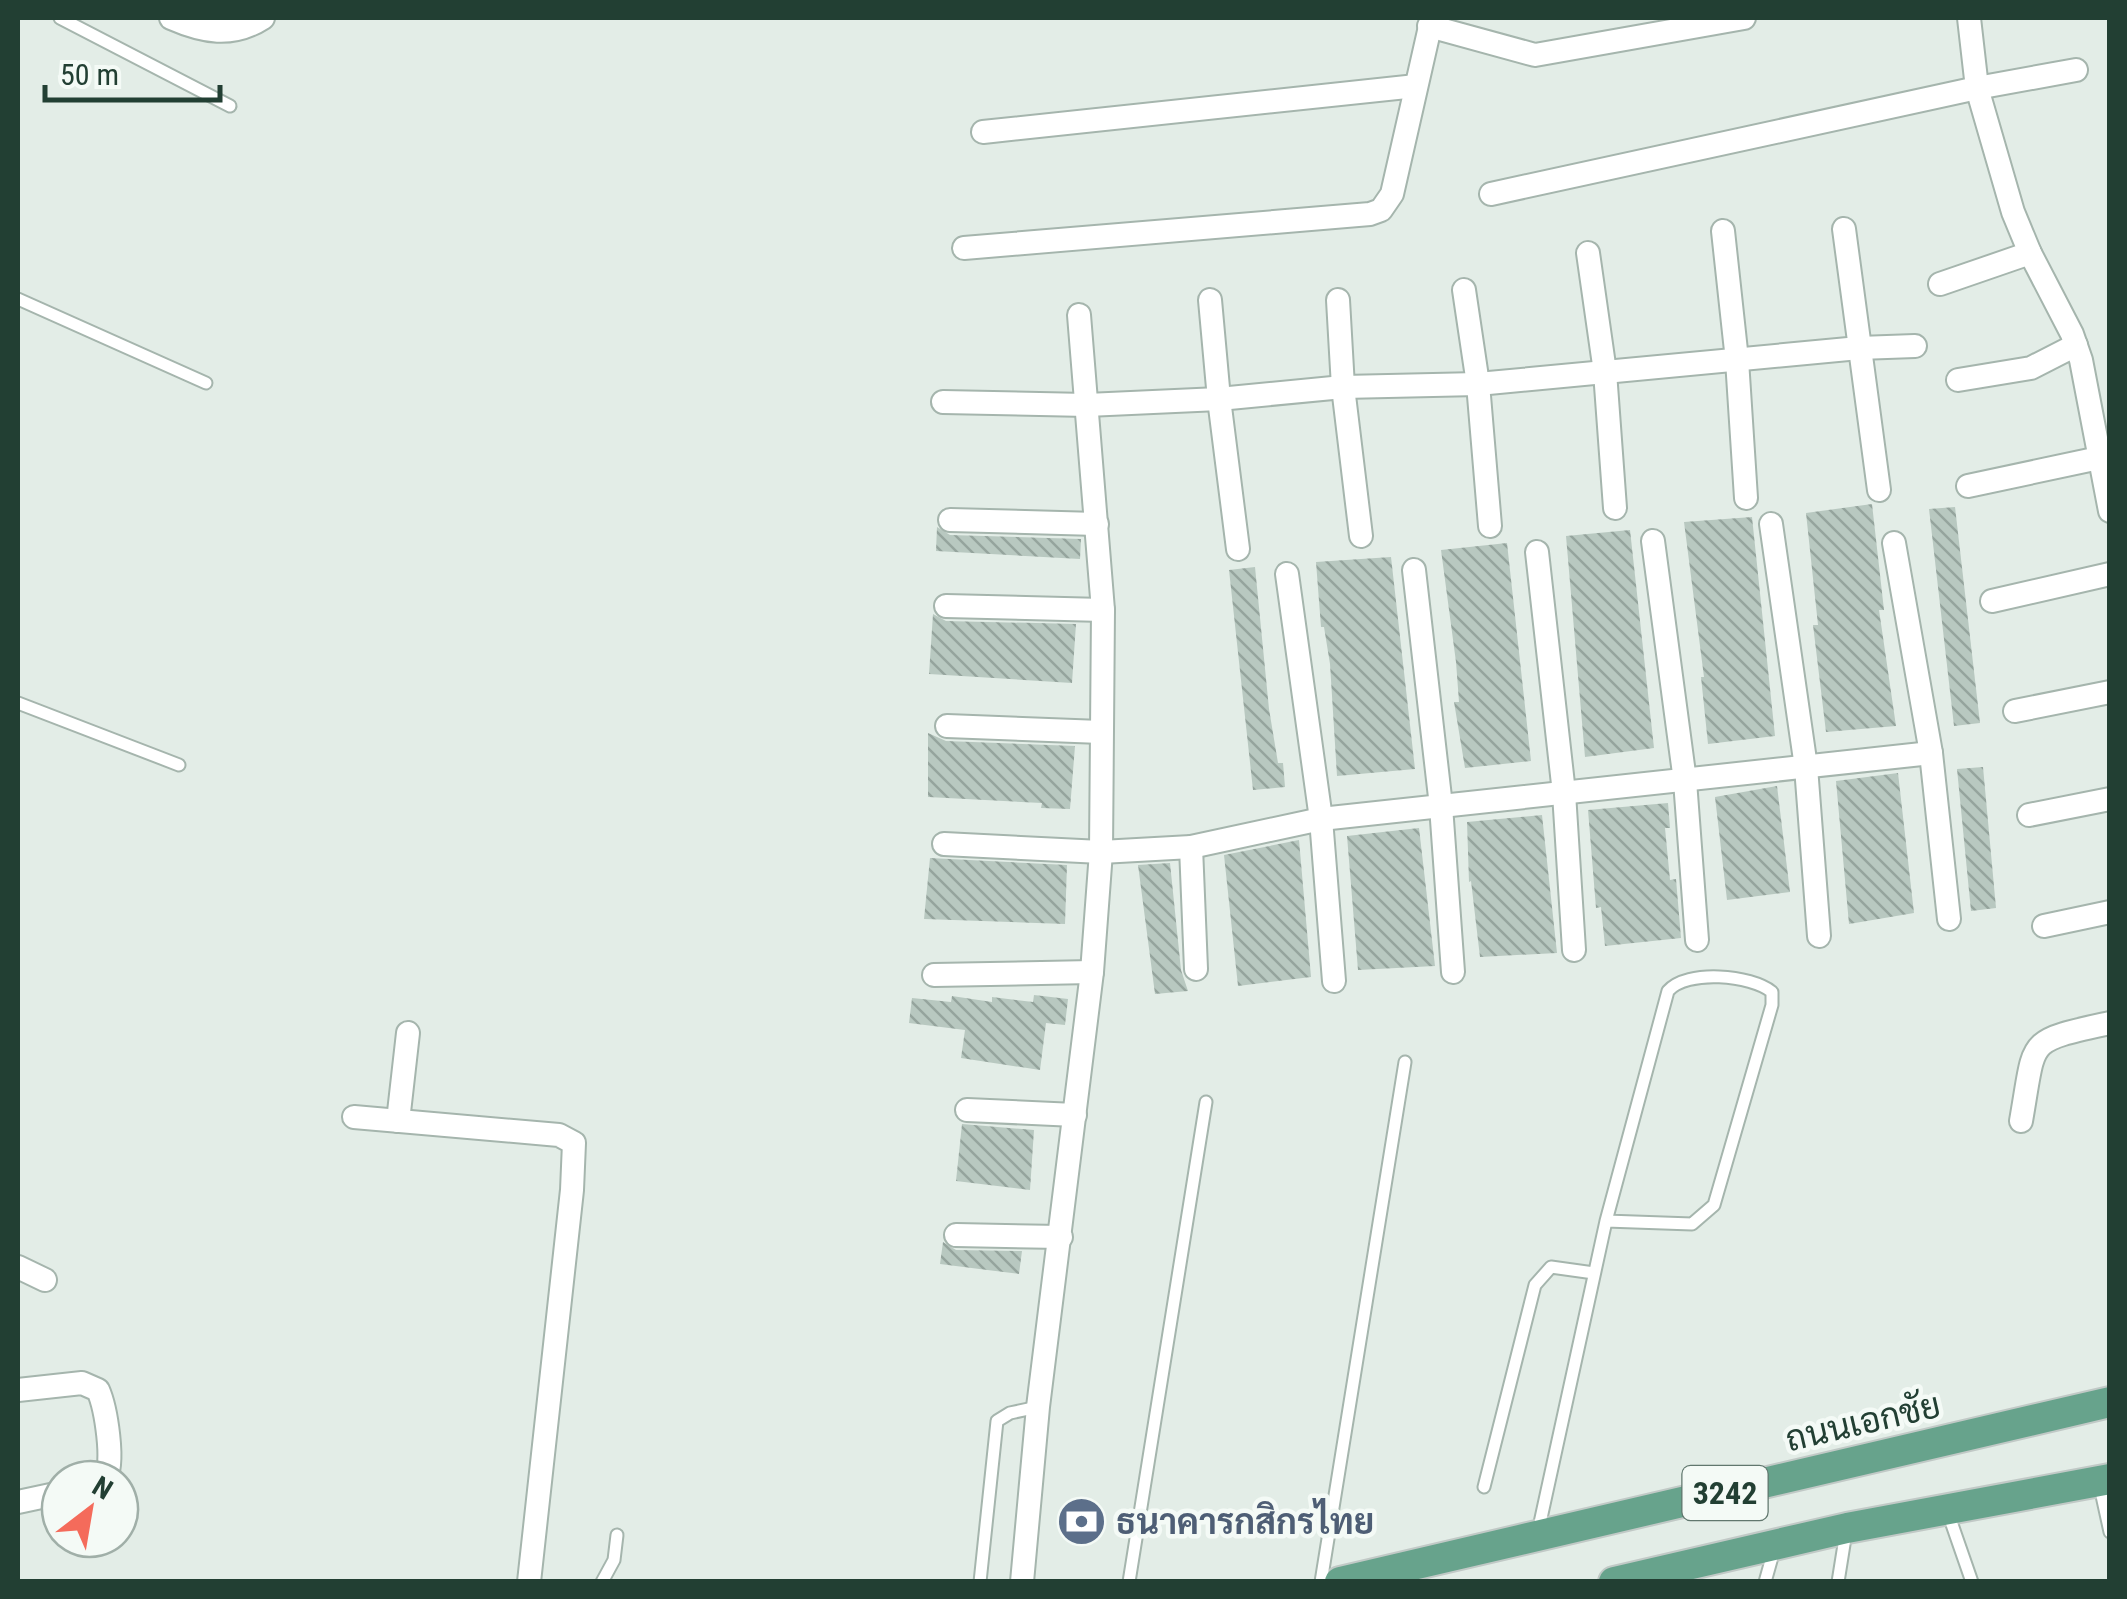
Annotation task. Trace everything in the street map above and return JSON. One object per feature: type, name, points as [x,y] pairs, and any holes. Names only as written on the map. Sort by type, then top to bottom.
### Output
[{"type":"main road","name":"ถนนเอกชัย","points":[[1340,1582],[2110,1402]]},
{"type":"main road","name":"3242","points":[[1614,1582],[1683,1573],[1847,1528],[2104,1480]]},
{"type":"street","points":[[170,18],[198,29],[233,32],[263,18]]},
{"type":"street","points":[[964,248],[1381,210],[1392,194],[1430,22],[1535,56],[1744,18]]},
{"type":"street","points":[[1969,18],[1976,88],[2013,212],[2076,344],[2110,512]]},
{"type":"street","points":[[1491,194],[1976,88],[2076,70]]},
{"type":"street","points":[[983,132],[1416,86]]},
{"type":"street","points":[[1844,229],[1879,490]]},
{"type":"street","points":[[1723,231],[1746,498]]},
{"type":"street","points":[[1588,253],[1605,372],[1615,508]]},
{"type":"street","points":[[1940,284],[2030,253]]},
{"type":"street","points":[[1464,290],[1478,384],[1490,526]]},
{"type":"street","points":[[1210,300],[1238,549]]},
{"type":"street","points":[[1338,300],[1343,387],[1361,536]]},
{"type":"street","points":[[1022,1582],[1038,1407],[1092,972],[1101,852],[1103,610],[1079,316]]},
{"type":"street","points":[[1958,380],[2031,368],[2076,344]]},
{"type":"street","points":[[943,402],[1086,405],[1219,399],[1343,387],[1478,384],[1914,346]]},
{"type":"street","points":[[1968,486],[2100,458]]},
{"type":"street","points":[[950,520],[1096,524]]},
{"type":"street","points":[[1771,524],[1806,768],[1819,936]]},
{"type":"street","points":[[1653,542],[1685,782],[1697,940]]},
{"type":"street","points":[[1894,542],[1931,753],[1949,918]]},
{"type":"street","points":[[1537,552],[1564,794],[1574,950]]},
{"type":"street","points":[[1414,570],[1441,806],[1453,972]]},
{"type":"street","points":[[1287,574],[1320,818],[1334,981]]},
{"type":"street","points":[[1992,602],[2110,574]]},
{"type":"street","points":[[946,606],[1103,610]]},
{"type":"street","points":[[2015,711],[2110,692]]},
{"type":"street","points":[[947,726],[1101,732]]},
{"type":"street","points":[[944,844],[1101,852],[1190,848],[1320,818],[1931,753]]},
{"type":"street","points":[[2028,815],[2110,799]]},
{"type":"street","points":[[1190,848],[1196,969]]},
{"type":"street","points":[[2044,926],[2110,912]]},
{"type":"street","points":[[934,974],[1092,972]]},
{"type":"street","points":[[2021,1121],[2033,1052],[2041,1042],[2053,1035],[2110,1022]]},
{"type":"street","points":[[398,1121],[408,1033]]},
{"type":"street","points":[[967,1110],[1075,1115]]},
{"type":"street","points":[[354,1118],[560,1135],[574,1143],[529,1582]]},
{"type":"street","points":[[956,1236],[1062,1238]]},
{"type":"street","points":[[18,1267],[45,1280]]},
{"type":"street","points":[[18,1390],[82,1383],[98,1390],[109,1459]]},
{"type":"lane","points":[[60,18],[230,106]]},
{"type":"lane","points":[[18,299],[206,383]]},
{"type":"lane","points":[[18,703],[179,765]]},
{"type":"lane","points":[[1537,1536],[1606,1221],[1668,991],[1674,984],[1693,979],[1743,978],[1762,984],[1772,992],[1772,1005],[1714,1204],[1692,1224],[1606,1221]]},
{"type":"lane","points":[[1321,1582],[1404,1062]]},
{"type":"lane","points":[[1129,1582],[1206,1102]]},
{"type":"lane","points":[[1484,1487],[1535,1285],[1551,1268],[1594,1273]]},
{"type":"lane","points":[[980,1582],[997,1421],[1010,1413],[1038,1407]]},
{"type":"lane","points":[[2104,1480],[2110,1532]]},
{"type":"lane","points":[[1947,1510],[1972,1582]]},
{"type":"lane","points":[[1838,1582],[1847,1528]]},
{"type":"lane","points":[[602,1582],[614,1560],[617,1536]]},
{"type":"lane","points":[[1764,1582],[1776,1546]]},
{"type":"building","points":[[1872,504],[1884,610],[1879,610],[1896,726],[1826,732],[1813,625],[1818,625],[1806,513]]},
{"type":"building","points":[[1955,507],[1980,723],[1954,726],[1929,509]]},
{"type":"building","points":[[1752,517],[1775,736],[1708,744],[1704,677],[1684,522]]},
{"type":"building","points":[[937,527],[950,535],[1081,539],[1080,559],[936,551]]},
{"type":"building","points":[[1630,530],[1654,748],[1585,757],[1566,536]]},
{"type":"building","points":[[1507,543],[1531,761],[1465,768],[1454,702],[1459,702],[1456,662],[1441,550]]},
{"type":"building","points":[[1391,557],[1415,769],[1337,776],[1330,664],[1321,627],[1316,562]]},
{"type":"building","points":[[1255,567],[1269,709],[1285,787],[1253,790],[1229,570]]},
{"type":"building","points":[[933,614],[946,621],[1076,624],[1072,683],[929,674]]},
{"type":"building","points":[[928,733],[946,741],[1075,746],[1070,809],[1041,808],[1042,803],[928,797]]},
{"type":"building","points":[[1983,767],[1996,908],[1971,911],[1957,769]]},
{"type":"building","points":[[1898,773],[1914,913],[1849,924],[1836,781]]},
{"type":"building","points":[[1777,786],[1790,892],[1727,900],[1715,797]]},
{"type":"building","points":[[1668,803],[1670,828],[1665,828],[1670,880],[1676,879],[1681,938],[1605,946],[1601,907],[1596,908],[1588,810]]},
{"type":"building","points":[[1542,815],[1557,953],[1480,957],[1469,882],[1467,822]]},
{"type":"building","points":[[1419,828],[1435,966],[1358,970],[1347,836]]},
{"type":"building","points":[[1299,840],[1311,977],[1238,986],[1224,855]]},
{"type":"building","points":[[930,858],[1067,865],[1065,924],[924,919]]},
{"type":"building","points":[[1170,863],[1181,970],[1188,991],[1155,994],[1138,865]]},
{"type":"building","points":[[1034,995],[1068,999],[1065,1025],[1046,1023],[1040,1070],[961,1058],[965,1030],[909,1023],[912,998],[951,1002],[952,996],[992,1002],[992,997],[1033,1002]]},
{"type":"building","points":[[962,1124],[1034,1130],[1030,1190],[956,1181]]},
{"type":"building","points":[[943,1242],[956,1250],[1022,1251],[1019,1274],[940,1264]]},
{"type":"place","name":"ธนาคารกสิกรไทย","points":[[1081,1522]]}]
